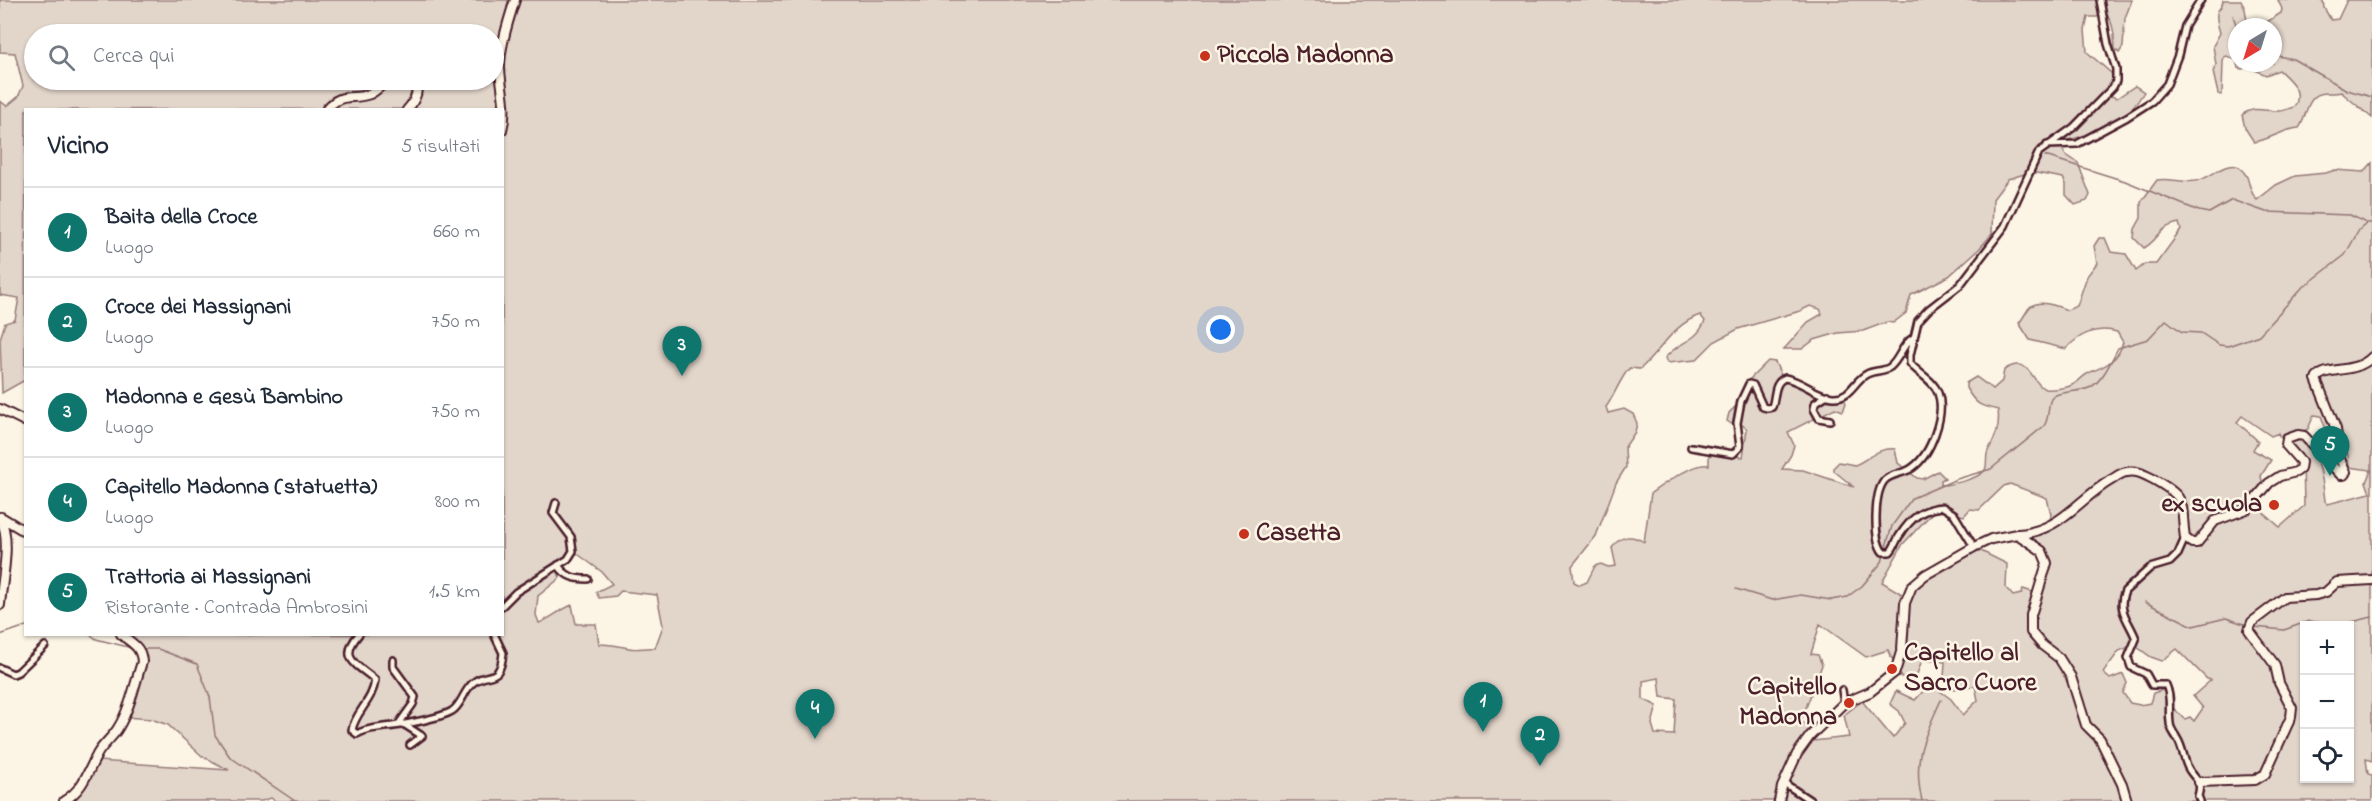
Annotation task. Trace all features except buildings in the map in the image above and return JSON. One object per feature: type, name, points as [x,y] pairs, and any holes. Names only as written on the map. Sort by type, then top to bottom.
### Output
[{"type":"street","points":[[504,41],[515,0]]},
{"type":"street","points":[[1974,547],[1954,514],[1946,507],[1918,513],[1899,536],[1892,551],[1883,552],[1880,546],[1876,523],[1879,493],[1887,478],[1910,470],[1921,461],[1935,435],[1939,394],[1911,363],[1913,338],[1920,317],[1960,285],[2005,226],[2037,155],[2047,145],[2074,127],[2116,81],[2116,69],[2108,44],[2100,0]]},
{"type":"street","points":[[2047,145],[2077,144],[2152,101],[2167,84],[2178,55],[2185,26],[2201,0]]},
{"type":"street","points":[[328,108],[333,101],[343,97],[369,94],[375,90]]},
{"type":"street","points":[[408,108],[417,90]]},
{"type":"street","points":[[503,108],[504,90]]},
{"type":"street","points":[[1691,447],[1733,454],[1738,452],[1740,447],[1737,423],[1741,401],[1749,384],[1753,385],[1763,406],[1767,408],[1772,406],[1778,384],[1785,378],[1793,379],[1827,395],[1846,395],[1866,374],[1890,367],[1908,341],[1913,338]]},
{"type":"street","points":[[2185,538],[2192,543],[2197,543],[2215,521],[2247,508],[2269,483],[2280,476],[2300,469],[2301,462],[2286,446],[2287,439],[2291,436],[2304,436],[2341,475],[2344,475],[2346,472],[2340,459],[2336,429],[2316,378],[2320,373],[2358,368],[2372,357]]},
{"type":"street","points":[[1827,395],[1818,400],[1814,409],[1819,418],[1830,420]]},
{"type":"street","points":[[0,409],[24,421]]},
{"type":"street","points":[[1779,801],[1784,783],[1800,749],[1844,703],[1870,692],[1896,672],[1901,655],[1903,613],[1908,591],[1925,574],[1990,539],[2035,533],[2051,526],[2071,513],[2102,485],[2126,472],[2140,473],[2177,494],[2182,506],[2185,538],[2178,554],[2170,562],[2150,568],[2125,591],[2122,596],[2123,614],[2136,639],[2128,658],[2129,663],[2131,667],[2146,674],[2152,685],[2166,685],[2169,692],[2170,725],[2179,741],[2186,765],[2194,779],[2199,782],[2255,780],[2265,774],[2291,717],[2292,708],[2279,683],[2275,665],[2251,626],[2285,597],[2316,595],[2326,592],[2337,582],[2372,580]]},
{"type":"street","points":[[504,604],[516,592],[568,559],[573,551],[573,543],[565,527],[553,513],[556,503]]},
{"type":"street","points":[[0,517],[24,531]]},
{"type":"street","points":[[0,517],[5,528],[6,539],[0,605]]},
{"type":"street","points":[[2016,534],[2042,551],[2047,563],[2031,615],[2031,632],[2042,645],[2059,658],[2071,677],[2086,725],[2100,740],[2115,767],[2127,801]]},
{"type":"street","points":[[558,566],[564,575],[588,579]]},
{"type":"street","points":[[64,801],[75,794],[103,744],[118,729],[142,662],[138,646],[124,636]]},
{"type":"street","points":[[358,636],[351,645],[351,659],[360,670],[375,680],[372,695],[354,723],[352,730],[357,734],[368,728],[400,724],[453,711],[472,682],[496,673],[503,653],[495,636]]},
{"type":"street","points":[[0,668],[13,674],[18,672],[45,646]]},
{"type":"street","points":[[393,660],[393,667],[415,697],[411,708],[400,724]]},
{"type":"street","points":[[1842,690],[1844,703]]},
{"type":"street","points":[[400,724],[422,736],[410,745]]},
{"type":"street","points":[[2192,801],[2199,799],[2201,787],[2199,782]]},
{"type":"street","points":[[1784,783],[1811,801]]},
{"type":"shaded area","points":[[0,0],[508,0],[504,29],[504,24],[24,24],[24,90],[367,90],[343,95],[329,102],[324,108],[24,108],[24,381],[2,393],[0,339],[5,323],[15,320],[19,298],[0,295],[0,101],[7,106],[18,97],[23,86],[15,53],[0,52]]},
{"type":"shaded area","points":[[516,0],[2132,0],[2125,18],[2123,47],[2119,53],[2115,49],[2112,25],[2105,12],[2097,17],[2088,17],[2085,30],[2087,52],[2111,73],[2114,80],[2111,96],[2117,98],[2135,86],[2144,92],[2120,119],[2088,135],[2064,141],[2061,146],[2065,154],[2078,163],[2090,195],[2087,201],[2075,205],[2066,195],[2066,184],[2063,178],[2031,172],[2008,179],[1993,199],[1992,234],[1949,276],[1911,295],[1906,313],[1893,323],[1887,322],[1863,331],[1838,333],[1814,340],[1802,349],[1784,349],[1808,322],[1822,314],[1820,309],[1810,306],[1738,329],[1714,342],[1696,360],[1667,363],[1665,358],[1671,352],[1697,334],[1705,321],[1700,315],[1690,319],[1674,332],[1640,369],[1627,370],[1606,407],[1608,413],[1624,409],[1633,414],[1637,423],[1635,432],[1625,447],[1626,467],[1616,483],[1596,536],[1572,566],[1574,582],[1580,585],[1587,582],[1595,566],[1601,564],[1608,567],[1616,566],[1612,548],[1622,538],[1631,537],[1644,542],[1651,493],[1687,470],[1709,465],[1709,453],[1743,457],[1747,429],[1741,424],[1733,425],[1727,421],[1729,413],[1744,398],[1749,380],[1768,361],[1775,362],[1781,375],[1789,380],[1810,386],[1824,394],[1843,396],[1846,403],[1843,411],[1835,408],[1788,432],[1794,445],[1782,469],[1803,470],[1854,487],[1834,471],[1834,467],[1839,462],[1855,465],[1883,450],[1895,449],[1898,463],[1917,478],[1923,479],[1938,471],[1945,478],[1941,480],[1941,485],[1964,481],[1985,470],[1987,453],[1998,426],[1998,410],[1983,406],[1976,401],[1966,388],[1966,383],[1976,377],[1993,389],[2002,381],[2004,370],[2020,365],[2025,367],[2045,389],[2063,388],[2105,365],[2119,353],[2123,342],[2117,332],[2102,330],[2083,335],[2066,349],[2030,340],[2019,323],[2034,305],[2048,304],[2067,310],[2077,306],[2087,276],[2097,263],[2094,246],[2099,238],[2105,238],[2111,252],[2126,254],[2136,271],[2145,264],[2156,264],[2181,230],[2179,223],[2167,227],[2144,248],[2134,238],[2135,229],[2141,218],[2141,202],[2157,180],[2196,181],[2226,167],[2237,166],[2246,175],[2251,191],[2257,200],[2276,185],[2295,176],[2335,170],[2364,172],[2372,163],[2372,761],[2366,759],[2368,774],[2372,775],[2372,801],[275,801],[271,798],[262,801],[70,801],[78,796],[98,761],[229,770],[202,756],[168,725],[151,719],[125,717],[143,661],[123,636],[504,636],[504,130],[508,101],[504,61]],"holes":[[[2314,415],[2321,416],[2330,440],[2338,439],[2348,455],[2349,467],[2371,470],[2366,482],[2370,493],[2328,504],[2325,501],[2316,456],[2301,432],[2308,429]],[[2242,416],[2271,436],[2279,433],[2279,436],[2303,460],[2304,506],[2280,527],[2252,503],[2264,491],[2261,476],[2271,460],[2253,450],[2258,441],[2237,422]],[[2010,484],[2047,498],[2051,514],[2049,529],[2026,537],[2048,565],[2039,594],[2023,589],[2021,594],[2013,596],[2006,588],[2007,564],[1981,551],[1971,550],[1923,576],[1905,596],[1882,582],[1903,544],[1933,512],[1946,511],[1964,516],[1970,509],[1979,510],[2004,486]],[[575,552],[602,572],[612,584],[596,592],[599,598],[616,596],[621,591],[657,595],[663,626],[655,648],[632,649],[599,644],[596,624],[576,624],[572,605],[539,623],[536,615],[538,596],[560,578],[556,565]],[[1820,624],[1866,657],[1888,650],[1901,677],[1916,677],[1922,660],[1945,662],[1944,678],[1954,689],[1975,686],[1978,700],[1963,715],[1951,699],[1930,684],[1915,700],[1896,691],[1890,704],[1899,711],[1905,723],[1893,738],[1862,701],[1844,715],[1849,737],[1813,741],[1808,728],[1801,721],[1822,665],[1818,655],[1811,654]],[[2134,645],[2151,657],[2162,661],[2177,649],[2207,679],[2211,680],[2193,696],[2203,708],[2194,721],[2190,717],[2185,719],[2171,706],[2163,690],[2153,693],[2150,703],[2140,705],[2130,703],[2123,693],[2127,683],[2123,674],[2110,679],[2103,673],[2119,651]],[[1659,678],[1661,697],[1676,699],[1674,735],[1655,734],[1652,724],[1657,706],[1643,699],[1643,681]]]},
{"type":"shaded area","points":[[2223,0],[2241,0],[2246,18],[2228,18],[2228,56],[2224,57],[2223,61],[2222,95],[2218,94],[2213,72],[2216,65],[2213,46],[2220,33],[2217,16]]},
{"type":"shaded area","points":[[2278,0],[2323,0],[2324,8],[2331,20],[2338,19],[2347,0],[2372,0],[2372,118],[2341,92],[2322,93],[2312,100],[2299,128],[2254,142],[2245,128],[2242,115],[2251,110],[2281,111],[2294,107],[2298,96],[2292,83],[2281,72],[2282,18],[2273,18],[2281,13],[2282,9]]},
{"type":"shaded area","points":[[381,90],[502,90],[502,108],[333,108],[347,100],[375,95]]},
{"type":"waterway","points":[[2282,57],[2293,59],[2347,90],[2372,97]]},
{"type":"waterway","points":[[2045,156],[2125,181],[2199,211],[2209,213],[2232,200],[2266,212],[2350,215],[2366,223]]},
{"type":"waterway","points":[[1885,550],[1892,526],[1912,498],[1957,479],[1991,469],[2044,426],[2050,402],[2054,396],[2087,389],[2096,384],[2118,348],[2148,339],[2166,320],[2182,332],[2201,333],[2219,345],[2228,346],[2259,335],[2301,289],[2345,255],[2359,230],[2367,223],[2372,223]]},
{"type":"waterway","points":[[1736,589],[1772,600],[1801,595],[1831,600],[1847,597],[1862,586],[1882,562],[1884,555]]},
{"type":"waterway","points":[[2145,602],[2193,626],[2226,618],[2247,625]]},
{"type":"waterway","points":[[2254,627],[2284,630],[2309,621],[2340,625],[2372,617]]},
{"type":"waterway","points":[[0,635],[24,627]]},
{"type":"waterway","points":[[92,636],[96,639],[132,648]]},
{"type":"waterway","points":[[140,649],[158,649],[197,664],[210,697],[215,735],[230,757],[295,801]]},
{"type":"waterway","points":[[1922,801],[1918,772],[1921,749],[1941,700]]},
{"type":"place","name":"Piccola Madonna","points":[[1205,56]]},
{"type":"place","name":"Madonna e Gesù Bambino","points":[[682,376]]},
{"type":"place","name":"Trattoria ai Massignani","points":[[2330,476]]},
{"type":"place","name":"ex scuola","points":[[2274,505]]},
{"type":"place","name":"Casetta","points":[[1244,534]]},
{"type":"place","name":"Capitello al Sacro Cuore","points":[[1892,669]]},
{"type":"place","name":"Capitello Madonna","points":[[1849,703]]},
{"type":"place","name":"Baita della Croce","points":[[1483,732]]},
{"type":"place","name":"Capitello Madonna (statuetta)","points":[[815,739]]},
{"type":"place","name":"Croce dei Massignani","points":[[1540,766]]}]
